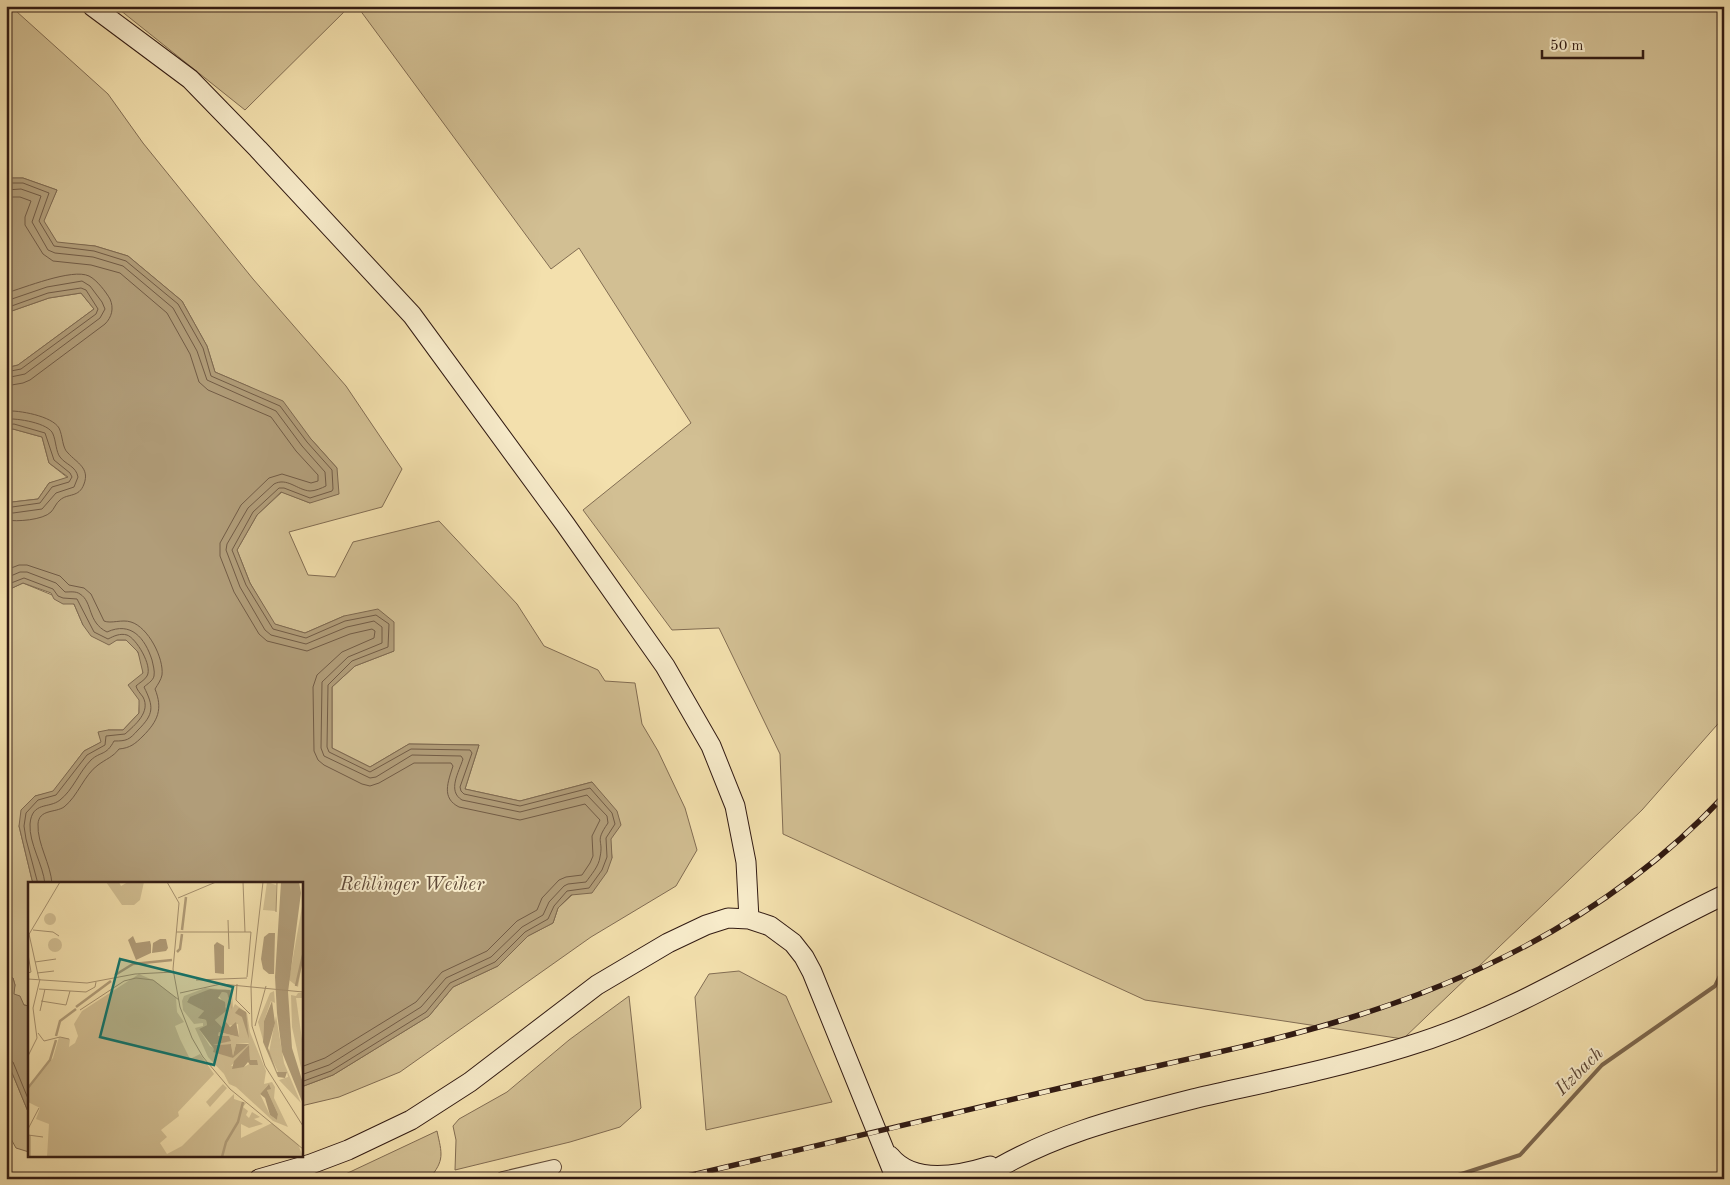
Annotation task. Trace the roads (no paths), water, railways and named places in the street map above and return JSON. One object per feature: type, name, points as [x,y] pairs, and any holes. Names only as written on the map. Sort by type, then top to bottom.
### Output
[{"type":"main road","points":[[92,6],[190,80],[258,149],[412,315],[559,516],[665,666],[711,746],[735,806],[746,862],[750,919]]},
{"type":"main road","points":[[882,1144],[895,1163],[905,1172],[921,1177],[940,1179],[961,1176],[1015,1159],[1084,1129],[1133,1114],[1406,1047],[1457,1029],[1510,1007],[1724,895]]},
{"type":"main road","points":[[259,1179],[311,1164],[348,1150],[411,1120],[470,1082],[597,985],[668,943],[706,925],[728,918],[750,919],[770,926],[793,943],[804,957],[812,972],[896,1179]]},
{"type":"main road","points":[[980,1179],[1015,1159]]},
{"type":"street","points":[[503,1179],[554,1167]]},
{"type":"water","name":"Rehlinger Weiher","points":[[6,178],[23,178],[57,190],[44,221],[57,242],[95,246],[128,256],[182,301],[207,346],[215,372],[283,401],[311,439],[337,468],[339,494],[310,503],[281,492],[257,515],[237,550],[250,583],[275,624],[305,633],[344,616],[378,609],[394,622],[394,651],[355,666],[332,687],[332,748],[370,767],[409,744],[479,745],[465,789],[520,801],[592,782],[617,811],[621,825],[611,839],[612,858],[607,872],[592,893],[571,895],[558,908],[553,923],[528,936],[498,966],[453,987],[429,1016],[333,1075],[302,1087],[302,882],[33,882],[32,880],[19,826],[21,810],[35,796],[53,791],[84,751],[101,742],[98,732],[123,730],[139,713],[139,700],[128,685],[143,673],[138,652],[126,640],[117,640],[109,645],[91,636],[83,625],[74,604],[63,604],[54,599],[51,593],[23,583],[10,589],[6,601],[6,501],[38,499],[49,483],[68,477],[49,463],[42,437],[13,429],[6,430],[6,368],[18,365],[94,309],[81,293],[49,298],[6,313]]},
{"type":"water","points":[[6,977],[13,978],[15,985],[14,994],[20,996],[24,1005],[28,1006],[28,1112],[6,1058]]},
{"type":"waterway","name":"Itzbach","points":[[1446,1179],[1520,1155],[1602,1065],[1715,986],[1724,967]]},
{"type":"railway","points":[[675,1179],[1249,1045],[1346,1019],[1399,1002],[1501,958],[1550,932],[1597,903],[1642,871],[1684,835],[1724,796]]}]
